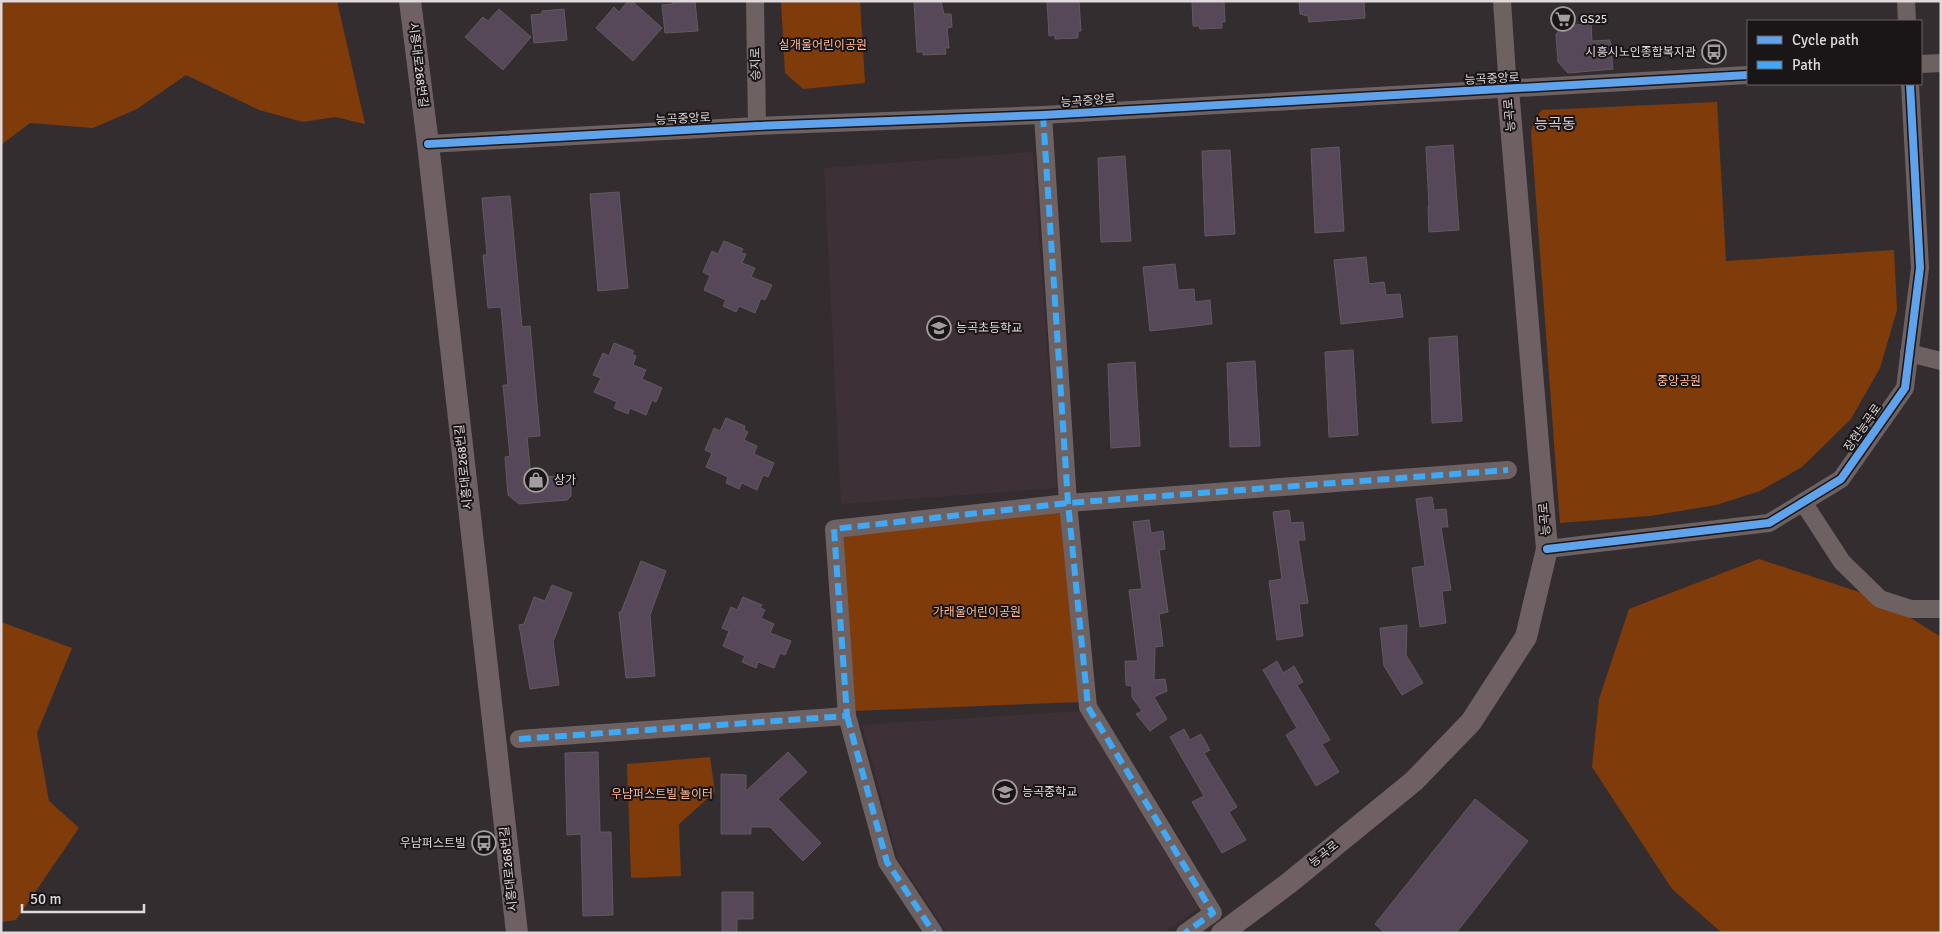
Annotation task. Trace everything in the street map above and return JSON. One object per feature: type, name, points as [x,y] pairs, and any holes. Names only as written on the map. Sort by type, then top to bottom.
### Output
[{"type":"main road","name":"시흥대로268번길","points":[[410,1],[428,144],[517,933]]},
{"type":"main road","name":"능곡로","points":[[1222,933],[1289,883],[1414,781],[1471,722],[1526,637],[1547,548],[1508,89]]},
{"type":"street","name":"승지로","points":[[755,1],[757,126]]},
{"type":"street","name":"능곡로","points":[[1502,1],[1508,89]]},
{"type":"street","points":[[1906,1],[1907,20]]},
{"type":"street","points":[[1922,64],[1941,63]]},
{"type":"street","name":"능곡중앙로","points":[[428,144],[757,126],[1044,115],[1747,75]]},
{"type":"street","name":"장현능곡로","points":[[1547,548],[1769,522],[1841,478],[1905,388],[1920,268],[1910,85]]},
{"type":"street","points":[[1044,115],[1068,503],[1088,707],[1212,913],[1185,933]]},
{"type":"street","points":[[1909,352],[1941,361]]},
{"type":"street","points":[[934,933],[887,862],[847,716],[834,529],[1068,503],[1508,470]]},
{"type":"street","points":[[1802,502],[1842,562],[1880,599],[1911,609],[1941,609]]},
{"type":"street","points":[[519,739],[847,716]]},
{"type":"shaded area","name":"능곡초등학교","points":[[1033,152],[1057,488],[841,504],[824,168]]},
{"type":"shaded area","name":"능곡중학교","points":[[1080,711],[1199,908],[1164,933],[947,933],[898,859],[862,725]]},
{"type":"green space","points":[[1,1],[337,1],[365,124],[335,117],[303,122],[259,110],[186,75],[137,109],[93,128],[30,123],[1,145]]},
{"type":"green space","name":"실개울어린이공원","points":[[781,1],[860,1],[865,83],[803,89],[785,73]]},
{"type":"green space","name":"중앙공원","points":[[1717,102],[1726,261],[1894,250],[1897,310],[1880,368],[1851,419],[1802,467],[1760,491],[1716,505],[1650,516],[1560,523],[1531,132],[1535,118],[1542,110]]},
{"type":"green space","name":"가래울어린이공원","points":[[1062,508],[1082,702],[853,711],[839,530]]},
{"type":"green space","points":[[1759,559],[1880,599],[1941,637],[1941,933],[1722,933],[1672,889],[1592,767],[1599,699],[1629,609]]},
{"type":"green space","points":[[1,622],[72,648],[37,733],[49,801],[79,828],[16,920],[1,922]]},
{"type":"green space","name":"우남퍼스트빌 놀이터","points":[[710,757],[715,792],[679,824],[681,876],[631,878],[627,764]]},
{"type":"building","points":[[628,1],[632,1],[662,28],[633,61],[596,28],[614,7],[619,12]]},
{"type":"building","points":[[672,1],[695,1],[698,31],[665,33],[662,5],[673,4]]},
{"type":"building","points":[[914,1],[941,1],[944,14],[951,14],[952,27],[947,28],[949,48],[945,48],[946,54],[923,55],[923,52],[917,52]]},
{"type":"building","points":[[1047,1],[1079,1],[1081,31],[1078,31],[1078,38],[1055,39],[1055,35],[1049,36]]},
{"type":"building","points":[[1192,1],[1224,1],[1225,22],[1222,22],[1222,28],[1200,29],[1199,26],[1193,26]]},
{"type":"building","points":[[1299,1],[1364,1],[1365,18],[1309,22],[1308,16],[1300,14]]},
{"type":"building","points":[[499,9],[531,37],[503,70],[465,37],[483,17],[488,21]]},
{"type":"building","points":[[564,9],[567,40],[534,43],[531,15],[542,14],[542,11]]},
{"type":"building","points":[[1591,24],[1592,41],[1610,40],[1613,69],[1568,73],[1558,62],[1556,35],[1561,26]]},
{"type":"building","points":[[1453,145],[1459,230],[1429,232],[1426,147]]},
{"type":"building","points":[[1339,147],[1344,231],[1315,233],[1311,149]]},
{"type":"building","points":[[1230,150],[1235,234],[1205,236],[1202,151]]},
{"type":"building","points":[[1125,156],[1131,241],[1101,242],[1098,158]]},
{"type":"building","points":[[619,192],[628,288],[598,291],[590,194]]},
{"type":"building","points":[[510,196],[522,327],[530,326],[540,436],[527,437],[531,477],[565,476],[565,483],[571,482],[571,496],[567,500],[519,504],[508,495],[505,457],[510,456],[503,385],[508,385],[501,307],[488,308],[483,255],[487,255],[482,198]]},
{"type":"building","points":[[724,241],[743,249],[741,253],[746,254],[742,263],[755,268],[751,277],[772,285],[765,300],[761,298],[755,313],[739,306],[736,312],[723,306],[726,300],[704,290],[710,276],[703,272],[712,251],[718,254]]},
{"type":"building","points":[[1366,257],[1369,284],[1384,282],[1386,295],[1400,294],[1403,317],[1341,324],[1334,260]]},
{"type":"building","points":[[1175,264],[1178,290],[1194,289],[1195,302],[1210,300],[1212,324],[1150,331],[1143,267]]},
{"type":"building","points":[[1457,336],[1462,421],[1432,423],[1429,338]]},
{"type":"building","points":[[614,343],[634,351],[632,354],[636,356],[633,365],[646,370],[642,379],[662,388],[656,402],[652,400],[646,415],[630,408],[628,414],[614,408],[617,402],[594,392],[601,378],[593,375],[603,353],[609,356]]},
{"type":"building","points":[[1353,350],[1358,435],[1329,437],[1325,352]]},
{"type":"building","points":[[1255,361],[1260,446],[1230,447],[1227,363]]},
{"type":"building","points":[[1135,362],[1140,446],[1111,448],[1108,364]]},
{"type":"building","points":[[726,418],[745,426],[744,430],[748,432],[744,440],[757,446],[754,454],[774,463],[768,477],[763,475],[757,490],[742,483],[739,489],[726,483],[728,477],[706,467],[712,453],[705,450],[714,428],[720,431]]},
{"type":"building","points":[[1432,497],[1434,510],[1446,509],[1448,527],[1441,527],[1451,590],[1442,591],[1446,623],[1420,627],[1412,568],[1425,566],[1416,499]]},
{"type":"building","points":[[1289,510],[1291,523],[1303,522],[1305,540],[1298,540],[1308,603],[1299,604],[1303,636],[1277,640],[1269,581],[1282,579],[1273,512]]},
{"type":"building","points":[[1149,520],[1151,533],[1163,531],[1165,549],[1159,550],[1168,612],[1159,614],[1163,646],[1155,647],[1154,680],[1165,679],[1167,691],[1154,697],[1167,719],[1150,731],[1136,714],[1142,711],[1132,697],[1132,686],[1126,685],[1125,661],[1138,661],[1129,590],[1142,589],[1133,522]]},
{"type":"building","points":[[641,561],[666,571],[650,615],[655,676],[626,678],[619,612],[621,612]]},
{"type":"building","points":[[552,585],[572,593],[553,642],[559,685],[530,689],[519,625],[524,624],[534,597],[545,601]]},
{"type":"building","points":[[743,597],[762,605],[760,608],[765,610],[761,618],[774,624],[770,633],[791,641],[785,655],[780,653],[774,668],[758,662],[756,668],[742,662],[745,656],[723,646],[729,631],[722,628],[731,607],[737,610]]},
{"type":"building","points":[[1407,625],[1406,655],[1423,683],[1402,695],[1384,666],[1380,628]]},
{"type":"building","points":[[1277,661],[1283,673],[1294,666],[1303,682],[1297,685],[1330,740],[1322,744],[1339,772],[1316,786],[1286,735],[1297,728],[1263,670]]},
{"type":"building","points":[[1184,729],[1190,740],[1201,734],[1210,750],[1204,753],[1237,807],[1229,812],[1246,840],[1222,853],[1192,802],[1204,796],[1170,737]]},
{"type":"building","points":[[598,752],[600,832],[611,832],[613,915],[583,916],[581,834],[567,835],[565,753]]},
{"type":"building","points":[[788,752],[807,772],[778,799],[821,843],[803,861],[770,827],[751,827],[751,834],[721,834],[721,774],[746,775],[746,791]]},
{"type":"building","points":[[1475,799],[1528,841],[1456,933],[1385,933],[1375,924]]},
{"type":"building","points":[[722,892],[753,892],[753,919],[737,919],[737,933],[722,933]]},
{"type":"marked path","points":[[1043,115],[1068,503],[1088,707],[1213,913],[1185,933]]},
{"type":"marked path","points":[[519,739],[847,716],[834,529],[1068,503],[1508,470]]},
{"type":"marked path","points":[[847,716],[887,862],[934,933]]},
{"type":"cycle path","points":[[428,144],[757,126],[1043,115],[1747,75]]},
{"type":"cycle path","points":[[1547,549],[1769,523],[1841,479],[1905,388],[1920,268],[1910,85]]},
{"type":"place","name":"GS25","points":[[1563,19]]},
{"type":"place","name":"시흥시노인종합복지관","points":[[1714,52]]},
{"type":"place","name":"능곡초등학교","points":[[939,328]]},
{"type":"place","name":"상가","points":[[536,480]]},
{"type":"place","name":"능곡중학교","points":[[1005,792]]},
{"type":"place","name":"우남퍼스트빌","points":[[484,843]]},
{"type":"district","name":"능곡동","points":[[1555,124]]}]
